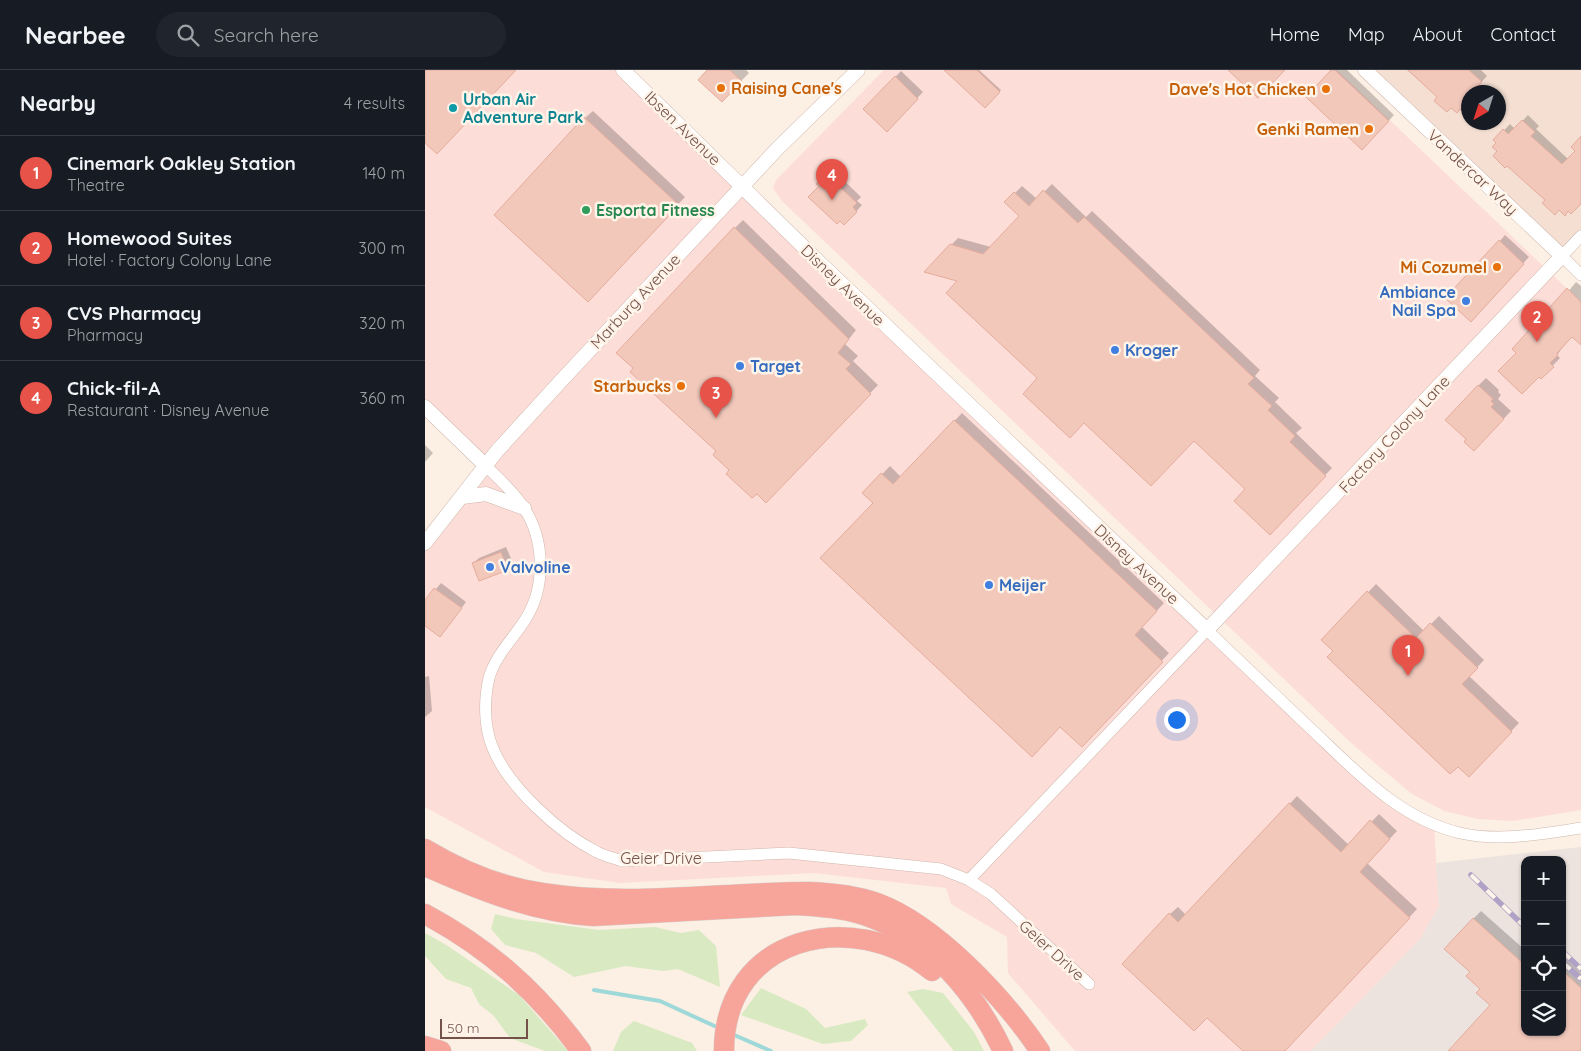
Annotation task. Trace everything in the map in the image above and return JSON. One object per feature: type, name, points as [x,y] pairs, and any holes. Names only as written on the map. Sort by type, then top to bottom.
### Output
[{"type":"highway","points":[[425,849],[471,872],[519,888],[556,895],[606,899],[799,892],[836,894],[877,904],[915,924],[947,947],[995,993],[1040,1051]]},
{"type":"highway","points":[[425,866],[467,885],[529,906]]},
{"type":"highway","points":[[425,877],[481,898],[563,914],[593,916],[797,905],[826,907],[871,917],[910,938],[948,969],[977,1003],[1003,1051]]},
{"type":"highway","points":[[425,914],[486,953],[517,976],[547,1007],[581,1051]]},
{"type":"highway","points":[[425,921],[486,953]]},
{"type":"highway","points":[[724,1048],[730,1014],[736,996],[748,978],[763,963],[781,950],[804,941],[829,936],[849,937],[879,943],[907,954],[927,967],[945,982],[978,1016],[1003,1051]]},
{"type":"highway","points":[[973,973],[1019,1051]]},
{"type":"highway","points":[[425,1046],[441,1051]]},
{"type":"street","name":"Ibsen Avenue","points":[[623,70],[742,187]]},
{"type":"street","name":"Marburg Avenue","points":[[425,543],[486,466],[560,382],[742,187],[858,70]]},
{"type":"street","name":"Vandercar Way","points":[[1365,70],[1581,275]]},
{"type":"street","name":"Disney Avenue","points":[[742,187],[1374,788],[1406,811],[1460,833],[1491,837],[1528,836],[1581,828]]},
{"type":"street","name":"Factory Colony Lane","points":[[1207,630],[1581,236]]},
{"type":"street","points":[[425,407],[486,466]]},
{"type":"street","name":"Geier Drive","points":[[486,466],[524,508],[535,529],[540,560],[539,589],[526,619],[493,667],[489,679],[485,712],[491,745],[508,776],[547,817],[576,840],[598,853],[622,861],[789,853],[941,869],[969,880],[991,894],[1089,984]]},
{"type":"street","points":[[462,497],[487,494],[524,508]]},
{"type":"street","points":[[969,880],[1207,630]]},
{"type":"shaded area","points":[[425,70],[623,70],[1374,788],[1434,824],[1439,906],[1420,939],[1311,1051],[1075,1051],[1008,973],[1007,937],[951,904],[946,888],[814,873],[620,883],[544,872],[425,807],[425,543],[486,466],[425,407]]},
{"type":"shaded area","points":[[884,70],[1337,70],[1581,302],[1581,810],[1513,821],[1478,819],[1444,811],[1412,794],[1351,743],[782,201],[773,188],[776,180]]},
{"type":"shaded area","points":[[1365,70],[1581,70],[1581,236],[1562,256]]},
{"type":"shaded area","points":[[1581,847],[1581,1051],[1311,1051],[1420,939],[1439,906],[1436,863]]},
{"type":"green space","points":[[495,914],[516,919],[599,930],[655,927],[681,933],[699,930],[716,946],[720,987],[678,969],[663,971],[626,966],[574,977],[536,953],[505,945],[491,929]]},
{"type":"green space","points":[[425,933],[448,946],[519,995],[568,1051],[545,1051],[510,1038],[494,1016],[479,1004],[471,988],[446,979],[425,956]]},
{"type":"green space","points":[[761,988],[806,1009],[825,1028],[865,1019],[868,1025],[851,1041],[823,1044],[741,1015]]},
{"type":"green space","points":[[923,989],[943,993],[974,1032],[984,1051],[954,1051],[907,992]]},
{"type":"green space","points":[[634,1021],[692,1043],[697,1051],[613,1051],[621,1032]]},
{"type":"building","name":"Urban Air Adventure Park","points":[[425,70],[516,70],[437,154],[425,143]]},
{"type":"building","name":"Raising Cane's","points":[[707,70],[730,70],[742,81],[722,102],[698,80]]},
{"type":"building","points":[[944,70],[977,70],[1000,92],[985,108]]},
{"type":"building","points":[[1228,70],[1285,70],[1258,98]]},
{"type":"building","points":[[1331,70],[1335,70],[1389,121],[1362,150],[1306,97]]},
{"type":"building","points":[[1408,70],[1469,70],[1482,82],[1479,85],[1461,85],[1461,110],[1457,113],[1451,108],[1447,112],[1434,101],[1437,97]]},
{"type":"building","points":[[895,76],[918,99],[887,132],[863,109]]},
{"type":"building","name":"Esporta Fitness","points":[[584,117],[679,205],[588,302],[494,215]]},
{"type":"building","points":[[1522,120],[1535,132],[1531,136],[1562,164],[1575,151],[1571,147],[1581,136],[1581,204],[1571,214],[1568,211],[1565,216],[1559,210],[1555,215],[1542,203],[1545,200],[1493,156],[1497,151],[1492,147],[1496,143],[1493,140],[1502,130],[1508,134]]},
{"type":"building","points":[[826,174],[857,203],[853,207],[857,212],[844,225],[840,221],[837,224],[808,197],[819,186],[816,184]]},
{"type":"building","name":"Kroger","points":[[1043,190],[1078,223],[1084,217],[1254,378],[1248,384],[1272,406],[1268,410],[1295,436],[1290,442],[1326,476],[1270,535],[1234,501],[1245,489],[1194,441],[1151,486],[1084,423],[1070,438],[1023,394],[1037,378],[946,293],[957,281],[924,272],[950,244],[983,254],[1019,216],[1004,202],[1014,192],[1029,206]]},
{"type":"building","name":"Target","points":[[734,227],[849,339],[838,353],[851,364],[846,369],[871,394],[766,503],[757,494],[752,498],[726,474],[729,470],[713,455],[716,451],[630,372],[633,368],[616,353]]},
{"type":"building","points":[[1499,240],[1524,264],[1471,322],[1445,298]]},
{"type":"building","points":[[1567,288],[1581,302],[1581,345],[1572,337],[1550,363],[1554,367],[1541,379],[1539,377],[1522,394],[1498,371],[1516,353],[1512,349]]},
{"type":"building","points":[[1478,385],[1493,399],[1491,401],[1494,404],[1491,407],[1504,419],[1474,451],[1464,442],[1466,439],[1445,420]]},
{"type":"building","name":"Meijer","points":[[954,420],[1157,611],[1135,635],[1163,662],[1082,747],[1060,727],[1032,757],[820,558],[873,503],[862,493],[881,473],[893,484]]},
{"type":"building","name":"Valvoline","points":[[501,552],[508,570],[479,581],[472,563]]},
{"type":"building","points":[[434,588],[462,608],[440,637],[425,626],[425,600]]},
{"type":"building","points":[[1367,591],[1416,638],[1430,623],[1478,668],[1462,684],[1512,732],[1469,777],[1458,767],[1450,774],[1327,657],[1333,651],[1321,640]]},
{"type":"building","points":[[1289,803],[1341,852],[1370,820],[1390,839],[1360,872],[1410,918],[1285,1051],[1243,1051],[1207,1018],[1194,1031],[1122,964],[1169,913],[1178,922]]},
{"type":"building","points":[[1473,918],[1521,961],[1521,1036],[1566,1036],[1566,974],[1581,988],[1581,1051],[1448,1051],[1490,1005],[1476,993],[1480,989],[1466,976],[1470,972],[1444,949]]},
{"type":"waterway","points":[[594,990],[660,1001],[721,1029]]},
{"type":"waterway","points":[[732,1034],[771,1051]]},
{"type":"railway","points":[[1471,875],[1521,923]]},
{"type":"railway","points":[[1566,955],[1581,969]]},
{"type":"railway","points":[[1566,966],[1581,979]]},
{"type":"place","name":"Raising Cane's","points":[[721,88]]},
{"type":"place","name":"Dave's Hot Chicken","points":[[1326,89]]},
{"type":"place","name":"Urban Air Adventure Park","points":[[453,108]]},
{"type":"place","name":"Genki Ramen","points":[[1369,129]]},
{"type":"place","name":"Chick-fil-A","points":[[832,200]]},
{"type":"place","name":"Esporta Fitness","points":[[586,210]]},
{"type":"place","name":"Mi Cozumel","points":[[1497,267]]},
{"type":"place","name":"Ambiance Nail Spa","points":[[1466,301]]},
{"type":"place","name":"Homewood Suites","points":[[1537,342]]},
{"type":"place","name":"Kroger","points":[[1115,350]]},
{"type":"place","name":"Target","points":[[740,366]]},
{"type":"place","name":"Starbucks","points":[[681,386]]},
{"type":"place","name":"CVS Pharmacy","points":[[716,418]]},
{"type":"place","name":"Valvoline","points":[[490,567]]},
{"type":"place","name":"Meijer","points":[[989,585]]},
{"type":"place","name":"Cinemark Oakley Station","points":[[1408,676]]}]
